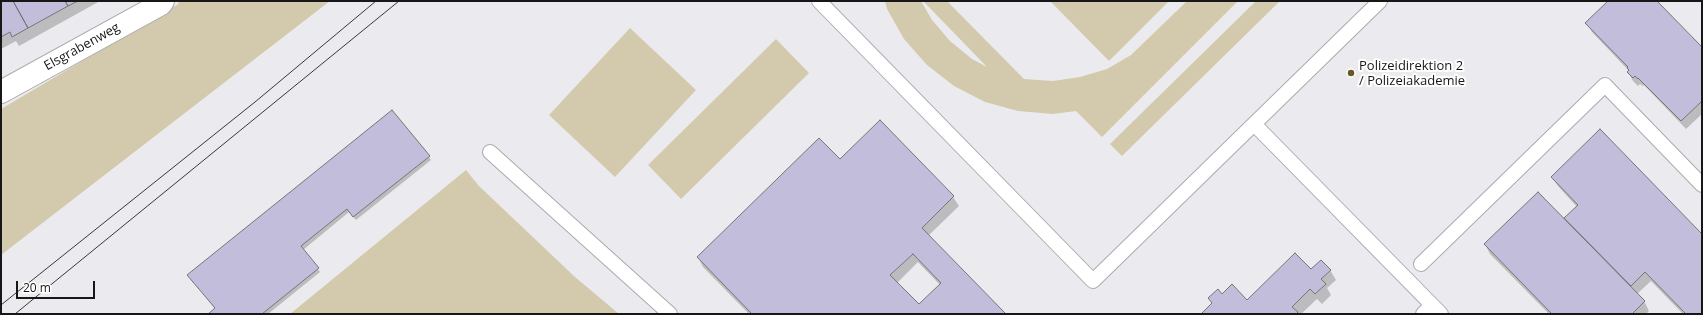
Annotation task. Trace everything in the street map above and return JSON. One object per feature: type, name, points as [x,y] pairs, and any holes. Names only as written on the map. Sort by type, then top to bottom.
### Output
[{"type":"street","name":"Elsgrabenweg","points":[[1,92],[161,4],[163,1]]},
{"type":"lane","points":[[819,1],[1093,281],[1380,1]]},
{"type":"lane","points":[[1421,264],[1604,85],[1702,185]]},
{"type":"lane","points":[[1254,124],[1432,311]]},
{"type":"lane","points":[[490,152],[670,314]]},
{"type":"shaded area","points":[[180,1],[330,1],[1,255],[1,109],[177,5]]},
{"type":"shaded area","points":[[885,1],[921,1],[932,20],[950,41],[972,59],[987,67],[923,1],[947,1],[1024,79],[1053,81],[1080,77],[1107,69],[1131,55],[1187,1],[1238,1],[1102,137],[1076,111],[1053,114],[1018,111],[985,102],[954,86],[927,65],[904,39],[887,9]]},
{"type":"shaded area","points":[[1050,1],[1169,1],[1109,61]]},
{"type":"shaded area","points":[[1256,1],[1280,1],[1122,156],[1110,144]]},
{"type":"shaded area","points":[[630,28],[696,90],[615,177],[549,115]]},
{"type":"shaded area","points":[[776,39],[809,73],[681,199],[648,165]]},
{"type":"shaded area","points":[[466,170],[479,186],[575,277],[619,314],[290,314]]},
{"type":"building","points":[[1,1],[13,1],[28,28],[12,37],[10,32],[1,37]]},
{"type":"building","points":[[13,1],[65,1],[68,6],[28,28]]},
{"type":"building","points":[[65,1],[78,1],[68,6]]},
{"type":"building","points":[[1608,1],[1657,1],[1702,47],[1702,101],[1681,121],[1638,78],[1635,76],[1633,78],[1627,72],[1629,70],[1627,68],[1628,67],[1585,23]]},
{"type":"building","points":[[392,110],[430,156],[353,217],[347,209],[301,246],[319,268],[262,314],[208,314],[215,308],[187,275]]},
{"type":"building","points":[[880,120],[954,196],[922,228],[1006,314],[752,314],[697,257],[819,138],[840,159]],"holes":[[[913,254],[941,283],[919,304],[890,275]]]},
{"type":"building","points":[[1600,129],[1702,234],[1702,314],[1686,314],[1645,272],[1631,286],[1564,218],[1578,205],[1551,177]]},
{"type":"building","points":[[1538,192],[1645,301],[1632,314],[1552,314],[1484,244]]},
{"type":"building","points":[[1295,253],[1311,269],[1321,260],[1331,270],[1321,279],[1326,284],[1315,294],[1310,289],[1292,307],[1298,312],[1296,314],[1201,314],[1212,303],[1208,298],[1218,289],[1222,294],[1232,284],[1247,300]]},
{"type":"tram line","points":[[1,305],[255,102],[376,1]]},
{"type":"tram line","points":[[15,314],[399,1]]},
{"type":"place","name":"Polizeidirektion 2 / Polizeiakademie","points":[[1351,73]]}]
